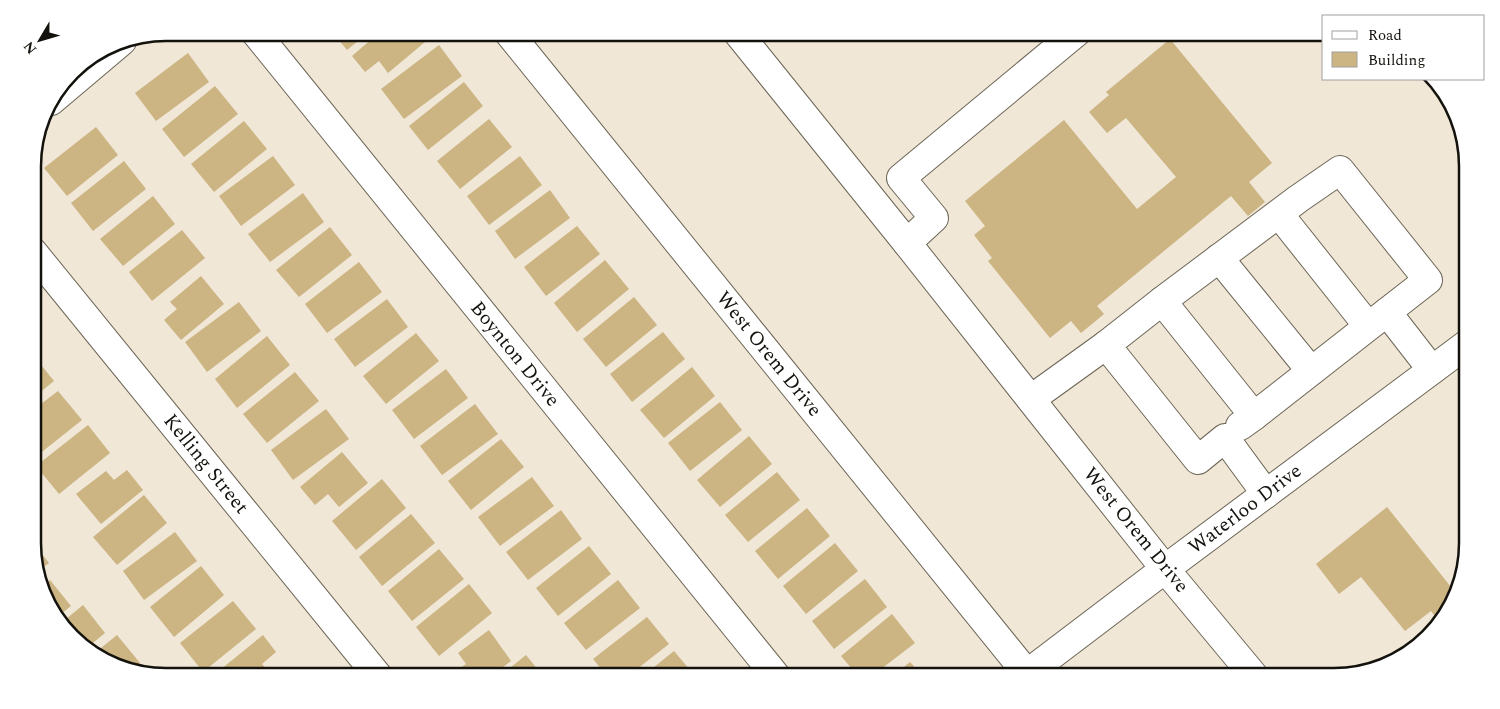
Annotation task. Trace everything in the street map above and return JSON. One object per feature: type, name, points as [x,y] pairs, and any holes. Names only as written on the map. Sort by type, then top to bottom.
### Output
[{"type":"street","points":[[907,243],[934,218],[901,178],[1066,41]]},
{"type":"street","name":"Boynton Drive","points":[[263,42],[769,667]]},
{"type":"street","name":"West Orem Drive","points":[[516,42],[1020,667]]},
{"type":"street","name":"West Orem Drive","points":[[745,42],[1165,569],[1247,667]]},
{"type":"street","points":[[77,79],[95,64]]},
{"type":"street","points":[[1031,399],[1340,170],[1428,280],[1198,460],[1106,345]]},
{"type":"street","points":[[1279,214],[1378,319],[1432,370]]},
{"type":"street","points":[[1220,258],[1311,371]]},
{"type":"street","name":"Kelling Street","points":[[42,263],[371,668]]},
{"type":"street","points":[[1162,301],[1254,416]]},
{"type":"street","name":"Waterloo Drive","points":[[1038,667],[1165,569],[1459,350]]},
{"type":"street","points":[[1225,438],[1266,494]]},
{"type":"building","points":[[1167,41],[1172,41],[1272,163],[1249,182],[1265,202],[1248,216],[1231,196],[1097,306],[1104,314],[1081,333],[1071,321],[1050,338],[988,261],[992,258],[974,235],[985,226],[965,201],[1064,120],[1137,209],[1176,177],[1126,118],[1107,133],[1089,112],[1109,95],[1106,92]]},
{"type":"building","points":[[340,42],[357,42],[347,50]]},
{"type":"building","points":[[369,42],[425,42],[388,73],[379,61],[365,72],[352,56]]},
{"type":"building","points":[[439,45],[462,76],[404,119],[381,89]]},
{"type":"building","points":[[188,53],[209,82],[156,121],[135,93]]},
{"type":"building","points":[[464,82],[483,106],[428,150],[409,126]]},
{"type":"building","points":[[215,86],[238,114],[184,157],[162,129]]},
{"type":"building","points":[[489,119],[512,147],[460,189],[437,161]]},
{"type":"building","points":[[244,121],[267,149],[214,192],[191,164]]},
{"type":"building","points":[[96,127],[118,155],[67,196],[44,168]]},
{"type":"building","points":[[273,156],[295,185],[241,226],[219,196]]},
{"type":"building","points":[[520,156],[542,185],[489,225],[467,196]]},
{"type":"building","points":[[124,161],[146,189],[93,231],[71,203]]},
{"type":"building","points":[[550,190],[570,218],[515,259],[495,231]]},
{"type":"building","points":[[303,193],[324,222],[270,262],[248,234]]},
{"type":"building","points":[[153,196],[175,224],[123,266],[100,239]]},
{"type":"building","points":[[577,226],[600,254],[546,296],[524,267]]},
{"type":"building","points":[[330,227],[352,255],[299,297],[276,270]]},
{"type":"building","points":[[182,230],[205,258],[152,301],[129,272]]},
{"type":"building","points":[[605,260],[629,289],[577,332],[554,303]]},
{"type":"building","points":[[359,262],[382,292],[327,333],[305,304]]},
{"type":"building","points":[[201,276],[224,304],[181,340],[164,320],[177,309],[170,302]]},
{"type":"building","points":[[634,297],[657,325],[606,367],[583,339]]},
{"type":"building","points":[[387,299],[408,327],[355,367],[334,339]]},
{"type":"building","points":[[239,302],[261,331],[207,372],[185,342]]},
{"type":"building","points":[[663,332],[685,359],[632,402],[610,374]]},
{"type":"building","points":[[416,333],[439,361],[386,404],[363,376]]},
{"type":"building","points":[[267,336],[290,365],[237,408],[215,379]]},
{"type":"building","points":[[41,365],[54,381],[41,391]]},
{"type":"building","points":[[692,367],[715,396],[664,438],[640,410]]},
{"type":"building","points":[[446,369],[468,398],[414,439],[392,410]]},
{"type":"building","points":[[295,372],[319,401],[267,443],[243,414]]},
{"type":"building","points":[[58,391],[82,420],[41,452],[41,404]]},
{"type":"building","points":[[720,402],[742,430],[690,471],[668,443]]},
{"type":"building","points":[[475,404],[498,434],[442,475],[420,446]]},
{"type":"building","points":[[326,409],[349,439],[293,480],[271,450]]},
{"type":"building","points":[[88,425],[110,453],[59,494],[41,472],[41,462]]},
{"type":"building","points":[[749,436],[772,464],[720,507],[697,480]]},
{"type":"building","points":[[501,439],[524,467],[471,510],[448,481]]},
{"type":"building","points":[[342,452],[368,483],[339,507],[328,494],[315,505],[300,487]]},
{"type":"building","points":[[127,470],[143,490],[101,524],[76,494],[106,471],[114,480]]},
{"type":"building","points":[[777,472],[800,500],[748,542],[725,515]]},
{"type":"building","points":[[532,477],[554,506],[500,546],[478,517]]},
{"type":"building","points":[[382,479],[406,508],[356,550],[332,521]]},
{"type":"building","points":[[144,495],[167,523],[117,565],[93,537]]},
{"type":"building","points":[[1387,507],[1451,586],[1435,616],[1431,611],[1405,631],[1361,577],[1339,594],[1316,564]]},
{"type":"building","points":[[807,508],[830,536],[778,579],[755,551]]},
{"type":"building","points":[[561,510],[582,539],[528,580],[506,552]]},
{"type":"building","points":[[411,514],[435,543],[382,586],[359,557]]},
{"type":"building","points":[[175,532],[197,561],[144,600],[123,571]]},
{"type":"building","points":[[835,543],[858,571],[806,614],[783,586]]},
{"type":"building","points":[[589,546],[611,574],[558,616],[536,588]]},
{"type":"building","points":[[439,549],[464,579],[412,621],[388,591]]},
{"type":"building","points":[[42,554],[49,563],[44,567]]},
{"type":"building","points":[[201,566],[224,595],[174,637],[150,607]]},
{"type":"building","points":[[865,579],[887,607],[834,649],[812,621]]},
{"type":"building","points":[[50,580],[71,606],[63,612],[58,605],[48,582]]},
{"type":"building","points":[[618,580],[640,608],[586,650],[564,623]]},
{"type":"building","points":[[469,584],[492,613],[439,656],[416,627]]},
{"type":"building","points":[[233,601],[256,629],[208,668],[200,668],[180,643]]},
{"type":"building","points":[[83,605],[105,633],[92,643],[67,618]]},
{"type":"building","points":[[892,614],[915,643],[883,667],[851,667],[841,656]]},
{"type":"building","points":[[647,617],[669,644],[639,668],[600,668],[593,659]]},
{"type":"building","points":[[489,630],[511,661],[502,668],[461,668],[466,664],[458,653]]},
{"type":"building","points":[[117,635],[140,663],[126,661],[100,649]]},
{"type":"building","points":[[263,635],[276,652],[262,664],[266,668],[223,668]]},
{"type":"building","points":[[674,651],[688,668],[653,668]]},
{"type":"building","points":[[526,655],[536,668],[510,668]]},
{"type":"building","points":[[910,662],[915,667],[903,667]]}]
